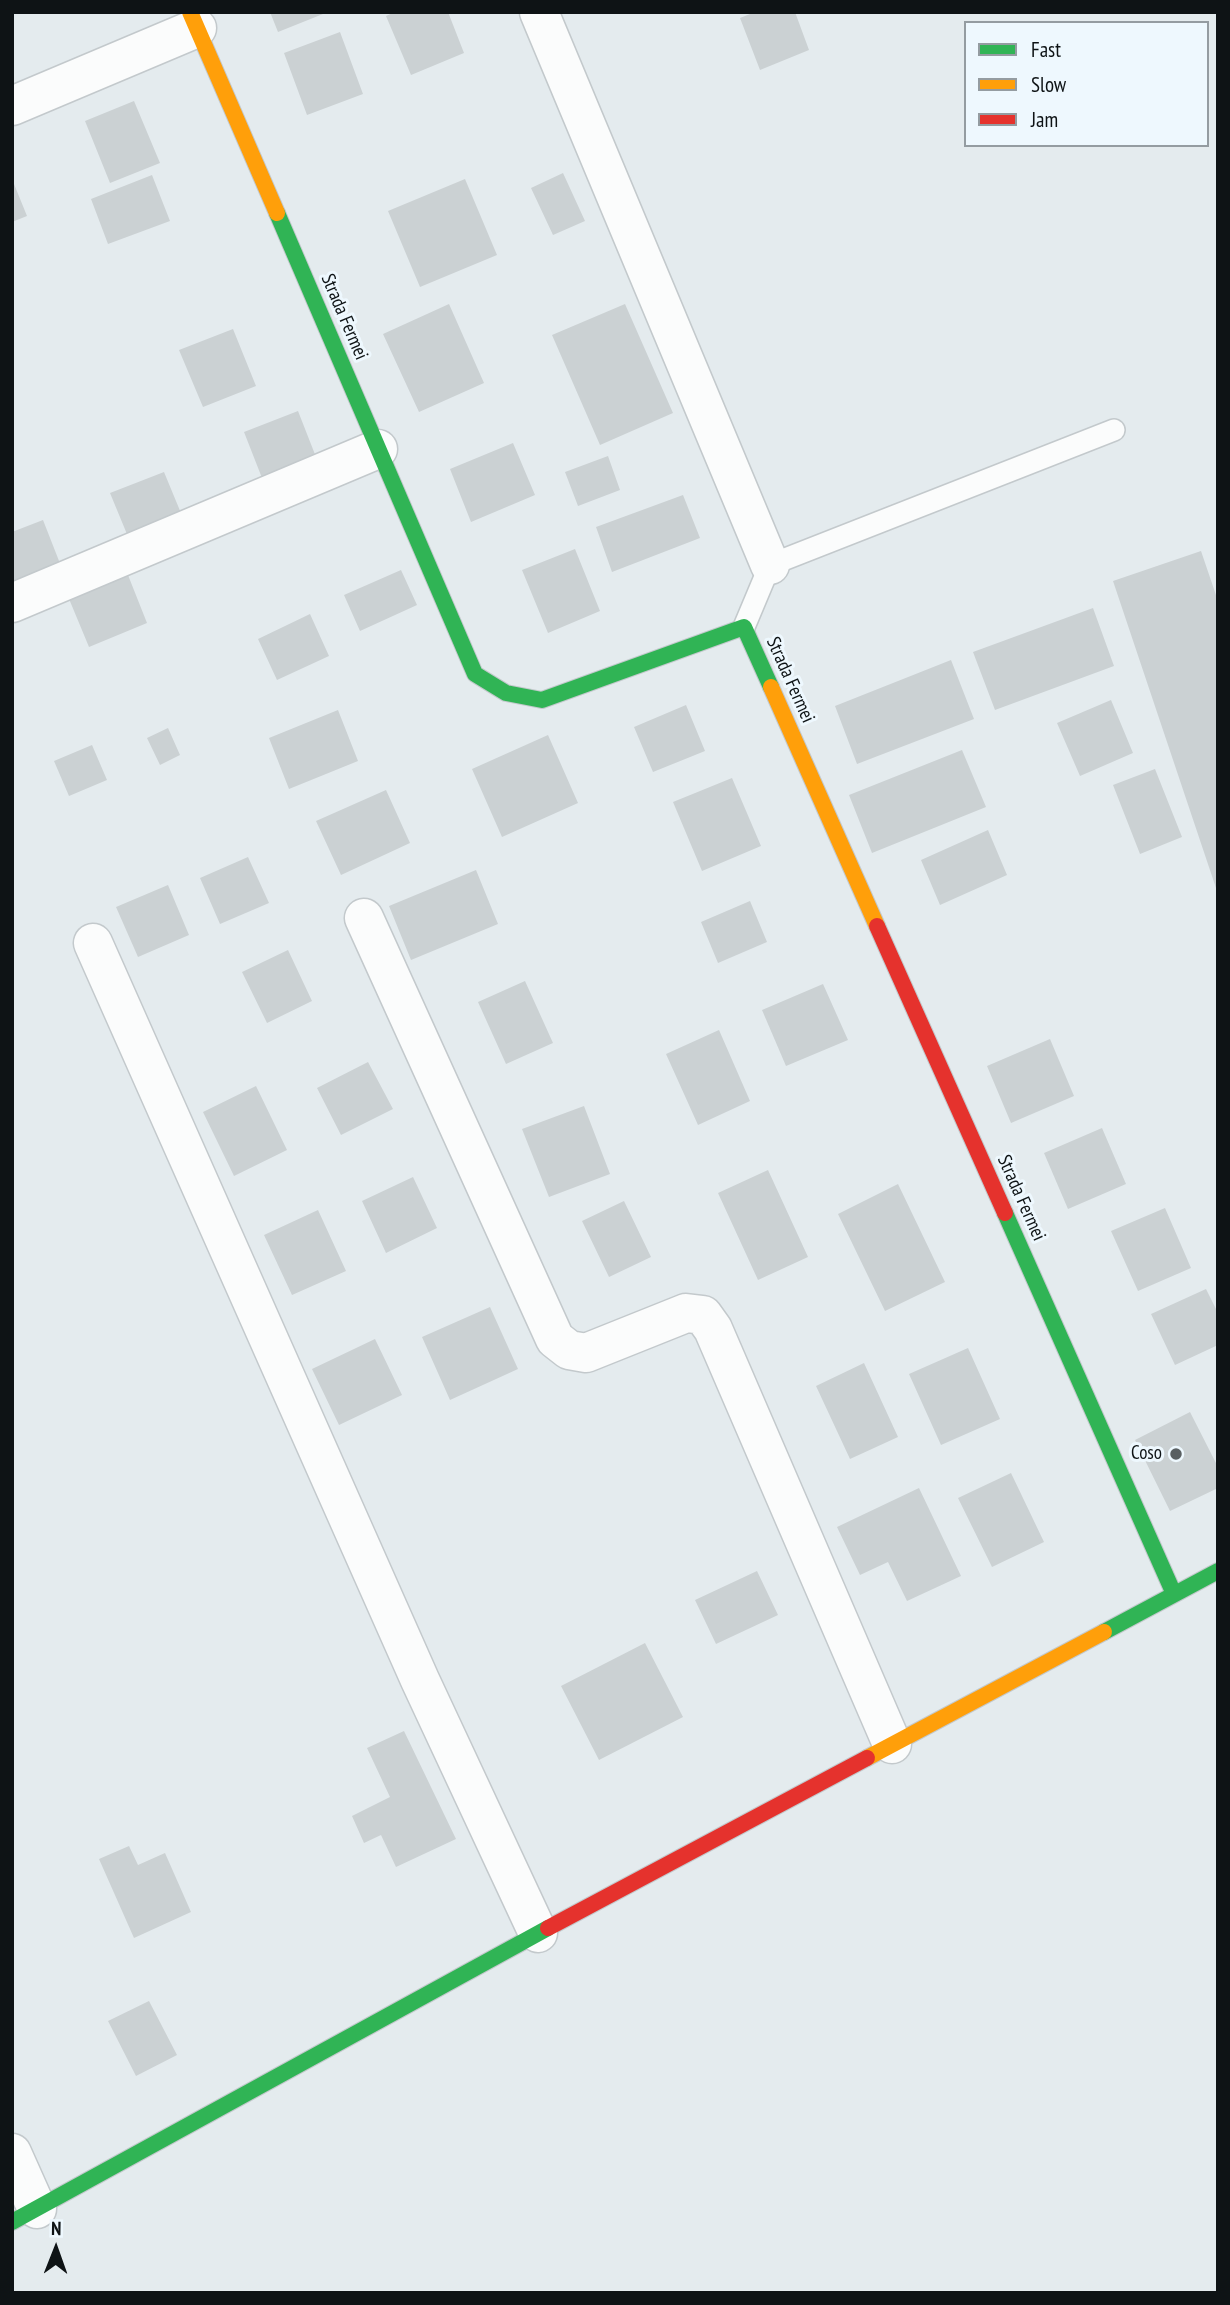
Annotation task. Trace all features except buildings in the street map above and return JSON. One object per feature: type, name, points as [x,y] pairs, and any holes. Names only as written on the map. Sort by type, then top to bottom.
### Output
[{"type":"street","points":[[538,12],[770,565]]},
{"type":"street","points":[[12,106],[194,20]]},
{"type":"street","name":"Strada Fermei","points":[[194,20],[475,674],[493,688],[517,698],[542,699],[744,627],[1174,1594]]},
{"type":"street","points":[[12,603],[378,449]]},
{"type":"street","points":[[364,918],[555,1339],[569,1350],[586,1353],[686,1313],[703,1315],[713,1329],[892,1744]]},
{"type":"street","points":[[93,943],[420,1680],[538,1933]]},
{"type":"street","points":[[12,2153],[25,2215],[538,1933],[1218,1571]]},
{"type":"lane","points":[[744,627],[770,565],[1114,430]]},
{"type":"traffic: fast","points":[[277,213],[475,674],[506,693],[542,700],[744,627],[771,687]]},
{"type":"traffic: fast","points":[[1005,1213],[1174,1594]]},
{"type":"traffic: fast","points":[[1104,1632],[1218,1571]]},
{"type":"traffic: fast","points":[[12,2222],[548,1928]]},
{"type":"traffic: slow","points":[[190,12],[277,213]]},
{"type":"traffic: slow","points":[[771,687],[877,926]]},
{"type":"traffic: slow","points":[[867,1758],[1104,1632]]},
{"type":"traffic: jam","points":[[877,926],[1005,1213]]},
{"type":"traffic: jam","points":[[548,1928],[867,1758]]},
{"type":"place","name":"Coso","points":[[1176,1454]]}]
